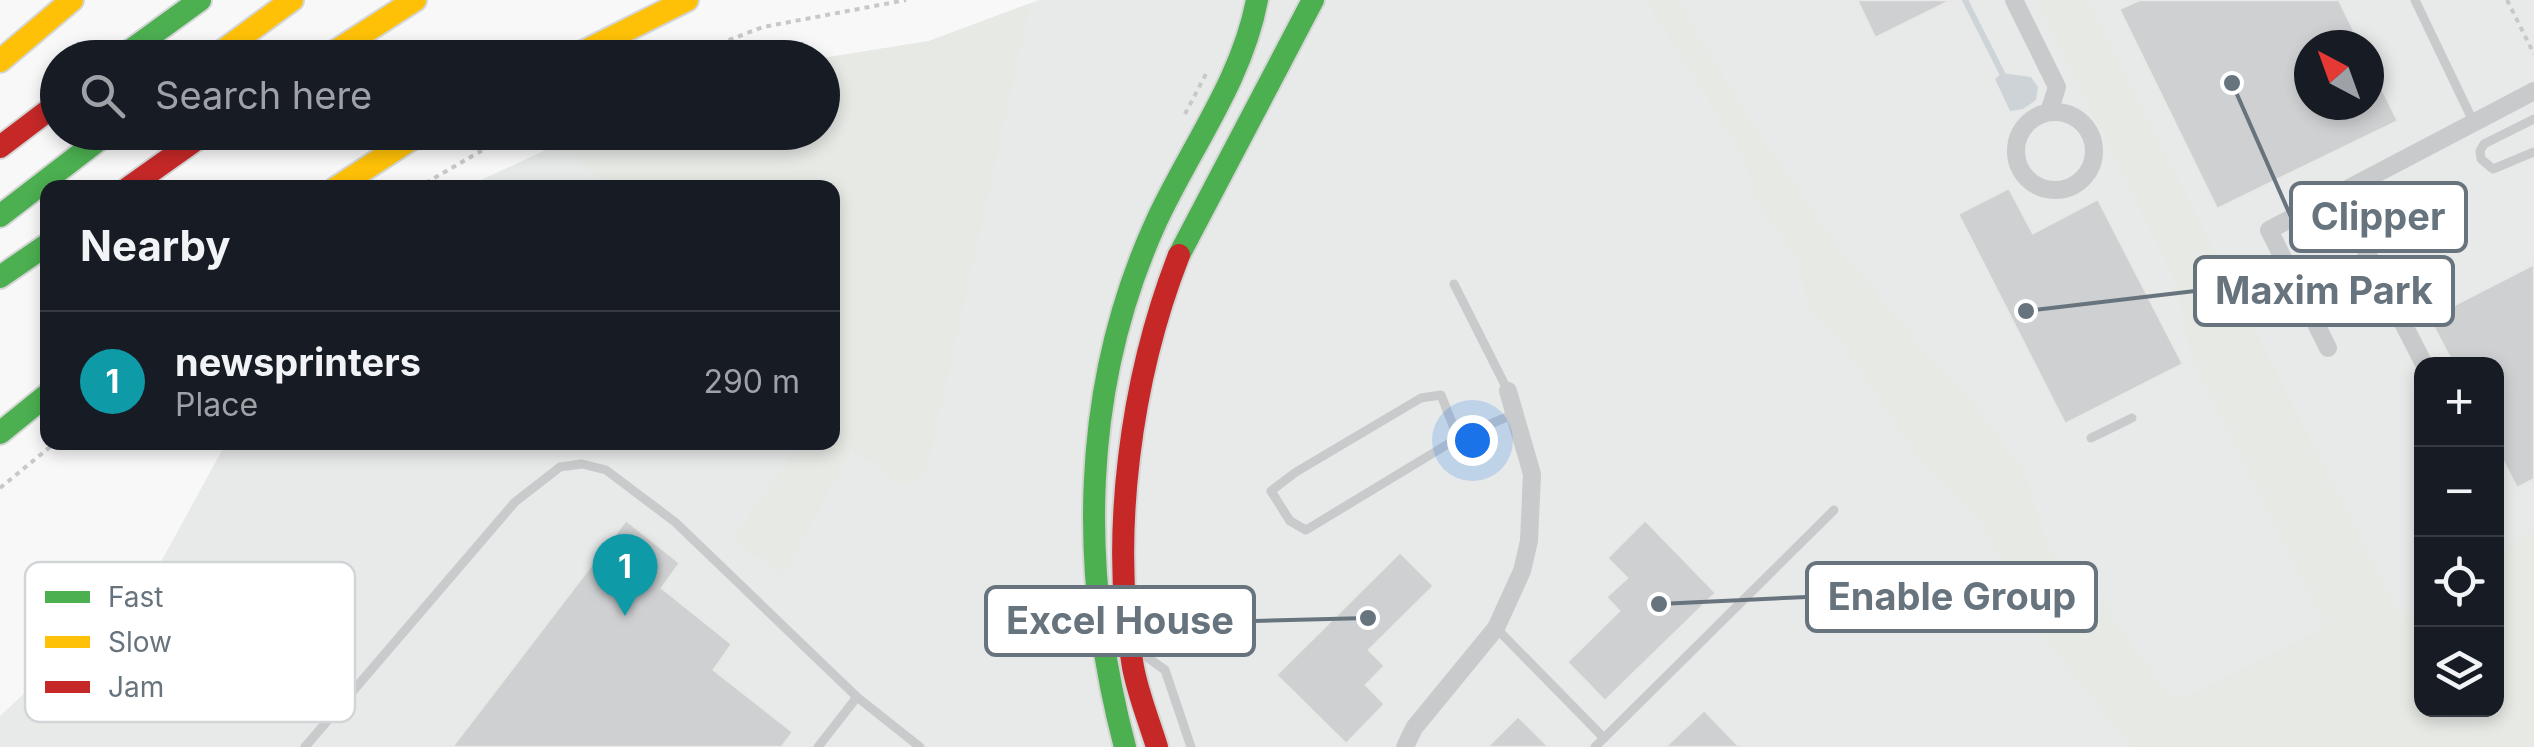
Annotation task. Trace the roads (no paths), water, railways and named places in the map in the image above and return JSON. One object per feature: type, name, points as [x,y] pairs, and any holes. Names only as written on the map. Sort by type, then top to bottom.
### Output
[{"type":"main road","points":[[0,61],[72,0]]},
{"type":"main road","points":[[145,40],[200,0]]},
{"type":"main road","points":[[238,40],[292,0]]},
{"type":"main road","points":[[353,40],[415,0]]},
{"type":"main road","points":[[607,40],[687,0]]},
{"type":"main road","points":[[1124,747],[1111,703],[1092,536],[1094,454],[1106,375],[1126,296],[1149,238],[1242,52],[1258,0]]},
{"type":"main road","points":[[1157,747],[1130,645],[1124,571],[1130,444],[1160,304],[1186,238],[1312,0]]},
{"type":"main road","points":[[0,147],[40,117]]},
{"type":"main road","points":[[47,180],[86,150]]},
{"type":"main road","points":[[139,180],[182,150]]},
{"type":"main road","points":[[348,180],[394,150]]},
{"type":"main road","points":[[0,216],[40,185]]},
{"type":"main road","points":[[0,277],[40,250]]},
{"type":"main road","points":[[0,433],[40,400]]},
{"type":"street","points":[[2014,0],[2056,87],[2049,112]]},
{"type":"street","points":[[2328,348],[2269,230],[2534,91]]},
{"type":"street","points":[[2049,112],[2076,117],[2089,131],[2094,144],[2089,170],[2063,189],[2037,185],[2018,164],[2016,150],[2022,130],[2031,120],[2049,112]]},
{"type":"street","points":[[2337,195],[2420,357]]},
{"type":"street","points":[[1405,747],[1414,728],[1496,628],[1522,571],[1532,474],[1508,392]]},
{"type":"lane","points":[[2414,0],[2473,121]]},
{"type":"lane","points":[[2534,119],[2484,144],[2480,152],[2481,159],[2492,170],[2534,152]]},
{"type":"lane","points":[[1454,284],[1508,392]]},
{"type":"lane","points":[[1458,438],[1441,394],[1421,398],[1271,491],[1290,520],[1306,530],[1458,438],[1516,414]]},
{"type":"lane","points":[[2092,438],[2132,418]]},
{"type":"lane","points":[[355,689],[515,502],[560,467],[582,464],[606,470],[675,522],[858,698],[920,747]]},
{"type":"lane","points":[[1595,747],[1834,510]]},
{"type":"lane","points":[[1496,628],[1604,738]]},
{"type":"lane","points":[[1130,645],[1165,670],[1191,747]]},
{"type":"lane","points":[[818,747],[858,698]]},
{"type":"lane","points":[[305,747],[326,722]]},
{"type":"waterway","points":[[1965,0],[2005,79]]},
{"type":"place","name":"Clipper","points":[[2232,83]]},
{"type":"place","name":"Maxim Park","points":[[2026,311]]},
{"type":"place","name":"Enable Group","points":[[1659,604]]},
{"type":"place","name":"newsprinters","points":[[625,616]]},
{"type":"place","name":"Excel House","points":[[1368,618]]}]
